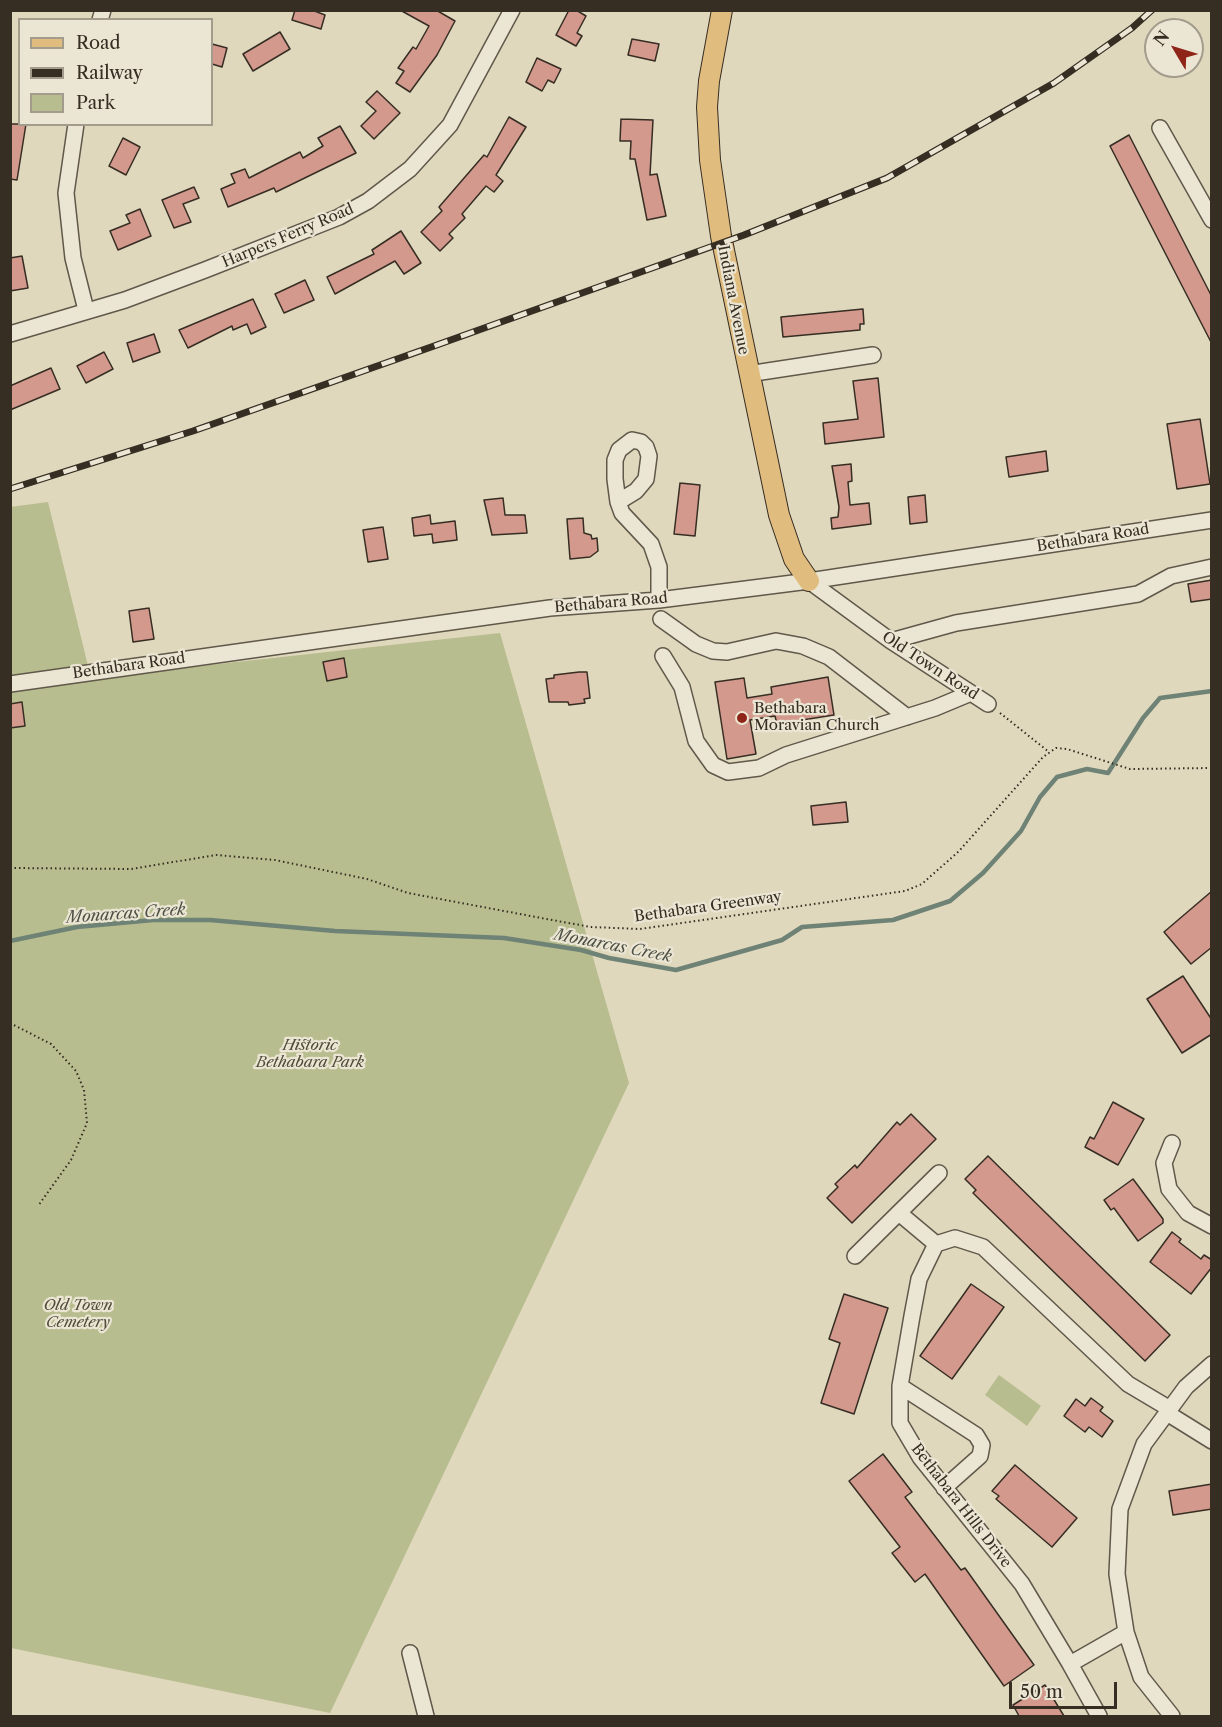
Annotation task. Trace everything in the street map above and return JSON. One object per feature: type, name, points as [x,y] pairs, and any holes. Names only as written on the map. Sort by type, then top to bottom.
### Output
[{"type":"main road","name":"Indiana Avenue","points":[[721,11],[709,81],[710,160],[721,236],[748,374],[786,538],[794,559],[809,581]]},
{"type":"street","name":"Harpers Ferry Road","points":[[10,334],[125,300],[257,250],[339,217],[383,191],[410,169],[450,125],[512,10]]},
{"type":"street","points":[[76,126],[66,193],[73,258],[86,310]]},
{"type":"street","points":[[1161,128],[1212,220]]},
{"type":"street","points":[[748,374],[873,355]]},
{"type":"street","points":[[618,502],[622,513],[651,544],[659,567],[659,600]]},
{"type":"street","name":"Bethabara Road","points":[[10,684],[538,609],[659,600],[809,581],[1212,520]]},
{"type":"street","points":[[891,641],[956,623],[1138,594],[1171,576],[1212,567]]},
{"type":"street","name":"Old Town Road","points":[[809,581],[891,641],[988,704]]},
{"type":"street","points":[[661,619],[696,644],[713,651],[727,652],[776,640],[803,646],[829,657],[907,717]]},
{"type":"street","points":[[663,656],[682,687],[696,741],[713,765],[728,772],[759,768],[786,756],[907,717],[971,693]]},
{"type":"street","points":[[1172,1143],[1164,1163],[1169,1189],[1188,1214],[1212,1226]]},
{"type":"street","points":[[855,1256],[939,1173]]},
{"type":"street","points":[[899,1212],[936,1244],[955,1238],[983,1247],[1128,1384],[1212,1442]]},
{"type":"street","name":"Bethabara Hills Drive","points":[[936,1244],[919,1280],[900,1386],[900,1424],[920,1457],[1022,1584],[1099,1716]]},
{"type":"street","points":[[1172,1716],[1141,1677],[1126,1632],[1117,1574],[1120,1509],[1144,1444],[1186,1387],[1212,1364]]},
{"type":"street","points":[[900,1386],[976,1435],[982,1445],[980,1455],[944,1488]]},
{"type":"street","points":[[1070,1664],[1126,1632]]},
{"type":"street","points":[[410,1653],[426,1716]]},
{"type":"path","name":"Old Town Road","points":[[988,704],[1049,753]]},
{"type":"path","points":[[1049,753],[1056,748],[1067,749],[1130,769],[1212,768]]},
{"type":"path","name":"Bethabara Greenway","points":[[10,868],[131,869],[216,855],[275,860],[367,879],[408,893],[591,927],[640,929],[905,891],[922,884],[959,851],[1049,753]]},
{"type":"path","points":[[10,1023],[51,1044],[76,1071],[84,1090],[87,1123],[71,1160],[38,1206]]},
{"type":"green space","name":"Historic Bethabara Park","points":[[48,502],[91,678],[500,633],[629,1083],[330,1713],[11,1648],[10,507]]},
{"type":"green space","points":[[999,1375],[1041,1406],[1027,1426],[985,1395]]},
{"type":"building","points":[[295,10],[312,10],[325,15],[321,29],[292,20]]},
{"type":"building","points":[[400,10],[436,10],[455,21],[437,55],[410,92],[396,83],[404,71],[398,68],[413,47],[416,49],[429,26]]},
{"type":"building","points":[[569,10],[576,10],[586,16],[577,33],[582,36],[576,46],[556,35]]},
{"type":"building","points":[[280,32],[290,49],[253,71],[243,54]]},
{"type":"building","points":[[632,39],[659,44],[655,61],[628,55]]},
{"type":"building","points":[[213,44],[227,48],[222,67],[213,64]]},
{"type":"building","points":[[537,58],[561,69],[554,83],[548,80],[542,91],[526,82]]},
{"type":"building","points":[[377,91],[400,113],[374,139],[361,126],[376,111],[366,102]]},
{"type":"building","points":[[509,117],[526,127],[496,175],[503,181],[494,192],[486,186],[462,214],[465,218],[449,234],[453,238],[440,251],[421,232],[442,211],[439,207],[484,155],[487,157]]},
{"type":"building","points":[[621,119],[653,120],[650,175],[657,174],[666,216],[647,220],[635,159],[630,159],[631,141],[620,141]]},
{"type":"building","points":[[10,124],[18,124],[18,126],[26,126],[17,180],[10,179]]},
{"type":"building","points":[[340,126],[356,153],[276,192],[274,188],[228,207],[221,189],[235,183],[231,174],[245,169],[249,178],[300,152],[303,158],[323,146],[318,138]]},
{"type":"building","points":[[1129,135],[1212,297],[1212,344],[1110,146]]},
{"type":"building","points":[[123,138],[140,147],[126,175],[109,166]]},
{"type":"building","points":[[194,187],[199,198],[183,204],[191,222],[174,228],[162,200]]},
{"type":"building","points":[[140,209],[151,236],[118,250],[110,231],[130,223],[126,215]]},
{"type":"building","points":[[401,231],[421,263],[404,274],[395,261],[335,294],[327,277],[374,254],[372,250]]},
{"type":"building","points":[[22,256],[28,288],[10,291],[10,258]]},
{"type":"building","points":[[305,280],[314,300],[284,313],[275,294]]},
{"type":"building","points":[[253,299],[266,327],[251,334],[247,324],[233,330],[232,326],[188,348],[179,330]]},
{"type":"building","points":[[863,309],[864,324],[860,324],[860,330],[783,337],[781,317]]},
{"type":"building","points":[[154,334],[160,352],[133,362],[127,343]]},
{"type":"building","points":[[104,352],[113,369],[86,383],[77,366]]},
{"type":"building","points":[[51,368],[60,389],[10,410],[10,386]]},
{"type":"building","points":[[878,378],[884,437],[825,444],[823,423],[858,419],[853,381]]},
{"type":"building","points":[[1200,419],[1210,484],[1177,489],[1167,424]]},
{"type":"building","points":[[1046,451],[1048,471],[1009,477],[1006,457]]},
{"type":"building","points":[[851,464],[852,481],[848,482],[850,505],[869,503],[871,524],[832,529],[831,518],[838,517],[839,507],[832,466]]},
{"type":"building","points":[[680,483],[700,485],[695,536],[674,534]]},
{"type":"building","points":[[925,495],[927,522],[910,524],[908,497]]},
{"type":"building","points":[[503,498],[505,515],[525,515],[527,533],[492,535],[484,500]]},
{"type":"building","points":[[430,515],[431,524],[455,521],[457,540],[433,543],[432,534],[414,536],[412,518]]},
{"type":"building","points":[[583,518],[584,533],[591,535],[592,539],[597,538],[598,551],[590,557],[570,559],[567,519]]},
{"type":"building","points":[[383,527],[388,559],[368,562],[363,530]]},
{"type":"building","points":[[1212,580],[1212,599],[1191,602],[1188,584]]},
{"type":"building","points":[[149,608],[154,639],[133,642],[129,611]]},
{"type":"building","points":[[344,658],[347,677],[327,681],[323,662]]},
{"type":"building","points":[[587,672],[590,698],[584,699],[585,703],[569,705],[568,702],[549,702],[546,679],[554,678],[554,675]]},
{"type":"building","name":"Bethabara Moravian Church","points":[[828,677],[834,715],[777,724],[775,716],[750,720],[756,754],[727,759],[715,682],[744,678],[747,698],[772,694],[771,687]]},
{"type":"building","points":[[22,702],[25,726],[10,728],[10,704]]},
{"type":"building","points":[[846,802],[848,822],[813,825],[811,806]]},
{"type":"building","points":[[1212,891],[1212,947],[1191,964],[1164,932]]},
{"type":"building","points":[[1183,976],[1212,1020],[1212,1034],[1182,1053],[1147,999]]},
{"type":"building","points":[[1113,1102],[1144,1119],[1118,1165],[1085,1147],[1090,1137],[1094,1139]]},
{"type":"building","points":[[911,1114],[936,1139],[852,1223],[827,1198],[838,1187],[835,1184],[855,1165],[857,1168],[897,1122],[900,1125]]},
{"type":"building","points":[[988,1156],[1170,1335],[1145,1361],[973,1193],[976,1190],[965,1179]]},
{"type":"building","points":[[1133,1179],[1163,1219],[1163,1223],[1138,1241],[1114,1208],[1111,1210],[1104,1200]]},
{"type":"building","points":[[1172,1232],[1181,1239],[1179,1242],[1201,1259],[1204,1255],[1212,1260],[1212,1267],[1191,1294],[1150,1262]]},
{"type":"building","points":[[971,1284],[1004,1307],[952,1379],[920,1356]]},
{"type":"building","points":[[844,1294],[888,1308],[854,1414],[821,1403],[840,1343],[829,1339]]},
{"type":"building","points":[[1091,1398],[1103,1407],[1100,1411],[1113,1421],[1102,1437],[1089,1427],[1085,1432],[1064,1416],[1076,1399],[1085,1406]]},
{"type":"building","points":[[883,1454],[912,1492],[905,1497],[961,1570],[965,1568],[1034,1665],[1004,1686],[925,1574],[915,1582],[892,1553],[900,1547],[849,1481]]},
{"type":"building","points":[[1015,1465],[1077,1518],[1052,1547],[996,1499],[999,1496],[992,1491]]},
{"type":"building","points":[[1212,1484],[1212,1509],[1173,1515],[1169,1491]]},
{"type":"building","points":[[1045,1685],[1064,1716],[1019,1716],[1013,1705]]},
{"type":"waterway","name":"Monarcas Creek","points":[[10,941],[77,927],[153,920],[210,920],[335,931],[504,938],[581,950],[609,958],[676,970],[782,940],[802,927],[893,920],[950,901],[983,873],[1021,831],[1040,797],[1057,777],[1087,769],[1108,773],[1143,718],[1160,698],[1212,691]]},
{"type":"railway","points":[[10,489],[193,431],[434,346],[744,235],[887,178],[1054,83],[1132,28],[1152,10]]},
{"type":"place","name":"Bethabara Moravian Church","points":[[742,718]]},
{"type":"park label","name":"Old Town Cemetery","points":[[78,1314]]}]
